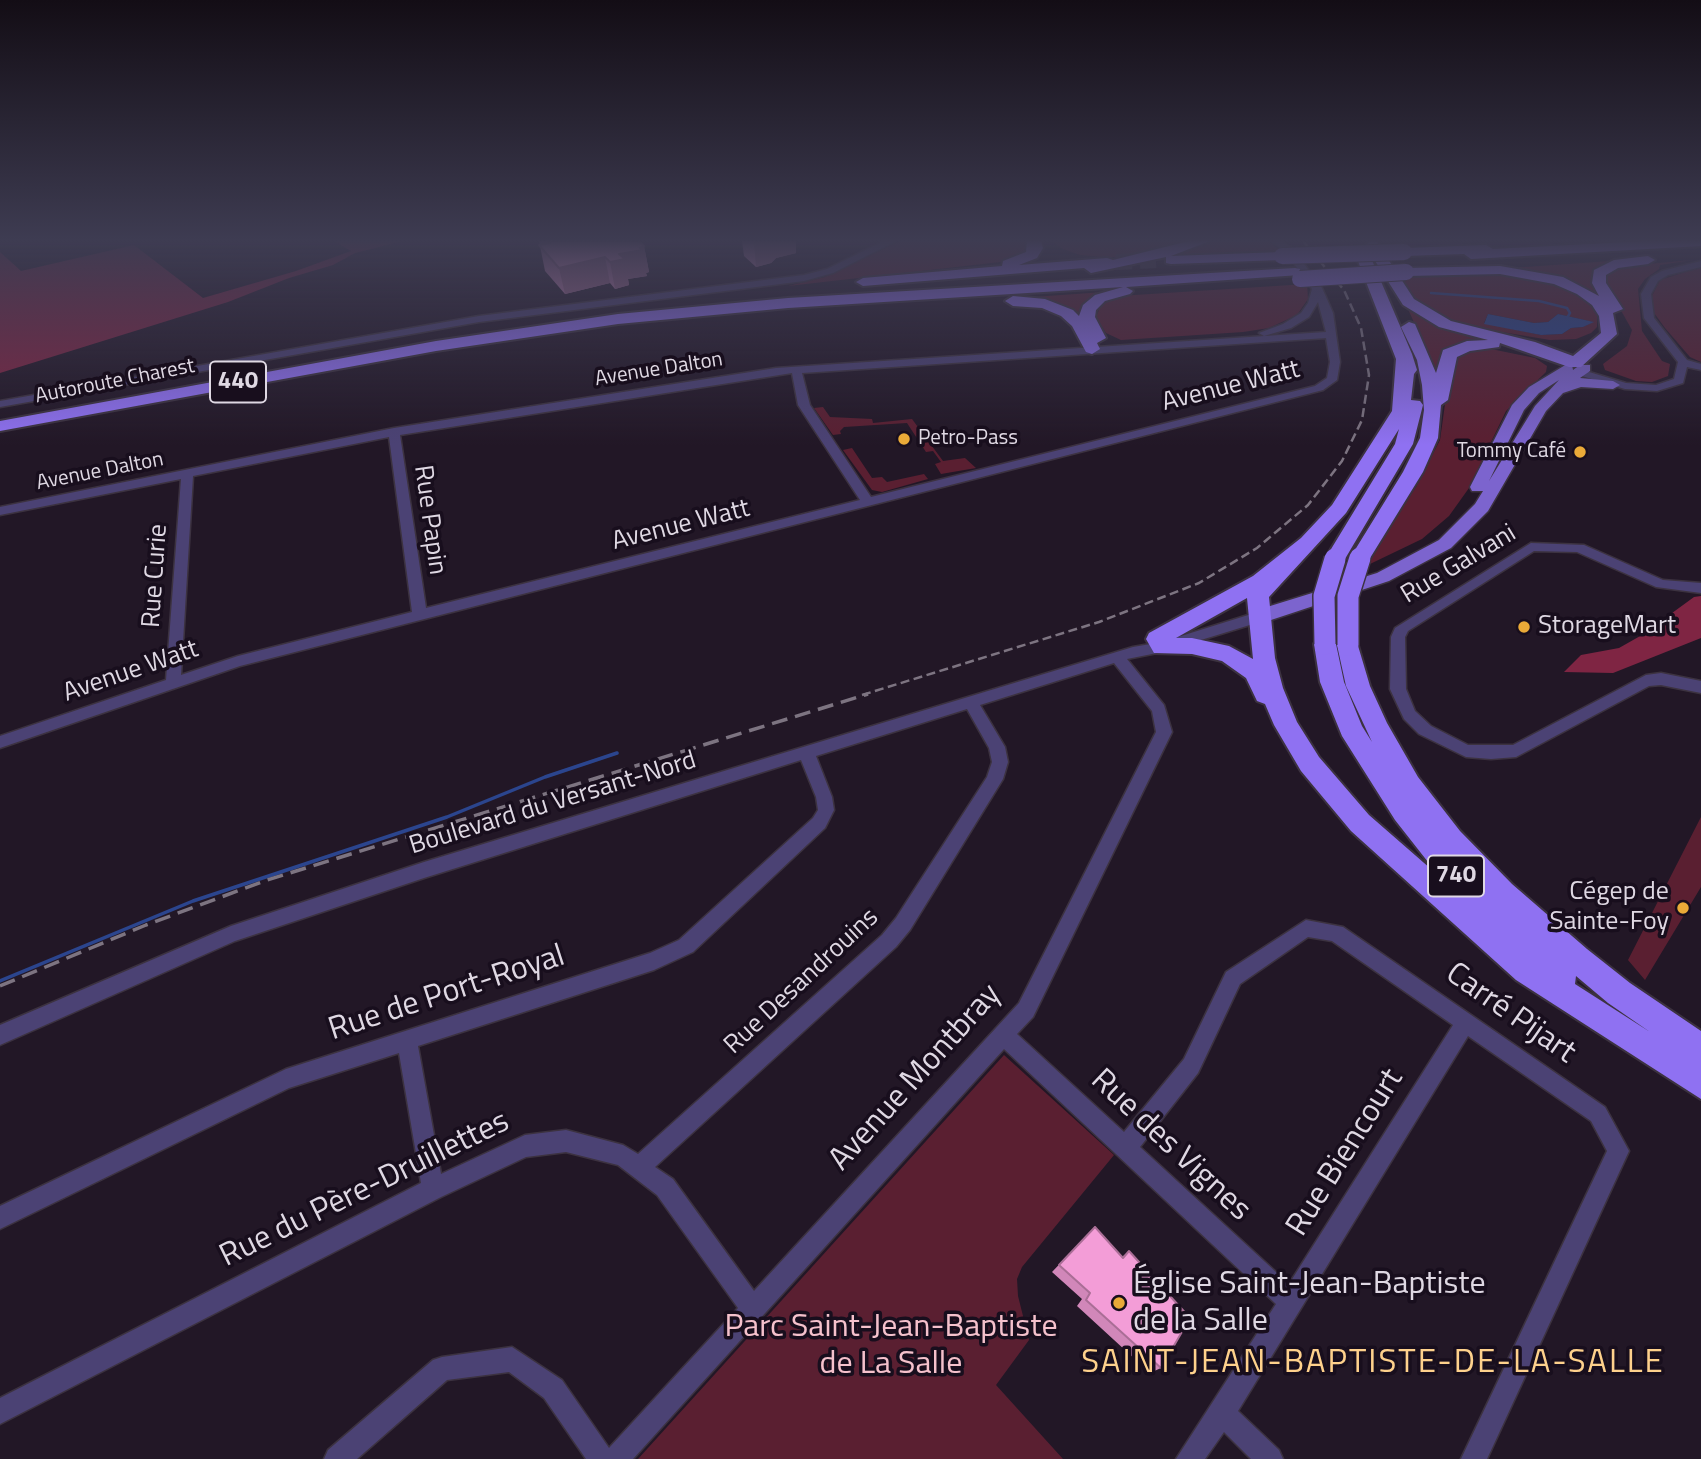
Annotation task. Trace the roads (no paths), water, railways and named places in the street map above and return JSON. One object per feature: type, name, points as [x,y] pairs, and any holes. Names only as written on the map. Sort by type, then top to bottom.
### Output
[{"type":"highway","points":[[550,320],[624,309]]},
{"type":"highway","name":"Autoroute Charest","points":[[0,417],[384,346],[550,320],[653,309]]},
{"type":"highway","name":"Autoroute Charest","points":[[0,426],[475,339],[717,309]]},
{"type":"highway","points":[[475,339],[699,316],[797,309]]},
{"type":"highway","points":[[1059,309],[1073,318],[1098,349]]},
{"type":"highway","points":[[1090,309],[1087,314],[1098,349]]},
{"type":"highway","name":"740","points":[[1385,309],[1404,354],[1414,396],[1414,411],[1395,461],[1335,559],[1324,596],[1336,644],[1376,726],[1409,784],[1451,839],[1502,893],[1577,959],[1701,1049]]},
{"type":"highway","name":"740","points":[[1400,309],[1425,360],[1433,410],[1429,438],[1413,472],[1360,558],[1336,644],[1332,682],[1351,729],[1388,790],[1422,837],[1488,908],[1556,974],[1659,1056],[1701,1083]]},
{"type":"highway","points":[[1417,309],[1445,324],[1529,345],[1577,368]]},
{"type":"highway","points":[[1577,368],[1605,340],[1609,331],[1603,309]]},
{"type":"highway","points":[[1429,438],[1447,357],[1456,349],[1479,344],[1505,345],[1577,368],[1615,346],[1623,333],[1621,320],[1615,309]]},
{"type":"highway","points":[[1485,335],[1542,344],[1570,343],[1594,337],[1608,320]]},
{"type":"highway","points":[[1310,764],[1291,734],[1274,697],[1264,658],[1260,591],[1339,509],[1395,423],[1401,411],[1404,354]]},
{"type":"highway","points":[[1159,643],[1243,593],[1295,554]]},
{"type":"highway","points":[[1159,643],[1212,649],[1246,664],[1258,678],[1284,735],[1360,822],[1526,970],[1659,1056]]},
{"type":"main road","name":"Boulevard du Versant-Nord","points":[[1260,610],[1383,577],[1446,544],[1482,507],[1535,415],[1577,368]]},
{"type":"main road","name":"Boulevard du Versant-Nord","points":[[1260,610],[1404,556],[1438,536],[1471,501],[1517,408],[1539,386],[1577,368]]},
{"type":"main road","points":[[1552,396],[1579,382],[1613,384]]},
{"type":"street","points":[[0,404],[490,317],[554,309]]},
{"type":"street","points":[[1201,343],[1287,326],[1309,309]]},
{"type":"street","points":[[1326,309],[1332,335]]},
{"type":"street","points":[[1647,309],[1652,324],[1683,362],[1701,367]]},
{"type":"street","name":"Avenue Dalton","points":[[0,512],[394,432],[796,369],[1332,335]]},
{"type":"street","name":"Avenue Watt","points":[[0,742],[173,681],[250,658],[1319,388],[1333,377],[1335,362],[1332,335]]},
{"type":"street","points":[[1577,368],[1613,384],[1644,388],[1664,387],[1679,382],[1683,374],[1683,362]]},
{"type":"street","points":[[1577,368],[1644,388]]},
{"type":"street","points":[[796,369],[803,405],[868,502]]},
{"type":"street","name":"Rue Papin","points":[[394,432],[420,615]]},
{"type":"street","name":"Rue Curie","points":[[173,681],[187,474]]},
{"type":"street","name":"Rue Galvani","points":[[1701,588],[1661,583],[1579,548],[1531,547],[1402,628],[1398,638],[1398,689],[1409,715],[1444,742],[1466,751],[1516,751],[1646,681],[1669,680],[1701,687]]},
{"type":"street","name":"Boulevard du Versant-Nord","points":[[0,1035],[231,934],[424,870],[971,703],[1260,610]]},
{"type":"street","name":"Avenue Montbray","points":[[616,1459],[727,1334],[753,1310],[1026,1010],[1164,732],[1160,709],[1125,654]]},
{"type":"street","name":"Rue Desandrouins","points":[[640,1166],[889,941],[903,924],[995,779],[1000,762],[997,747],[971,703]]},
{"type":"street","name":"Rue de Port-Royal","points":[[0,1218],[286,1079],[654,961],[687,946],[819,823],[826,810],[824,797],[807,754]]},
{"type":"street","name":"Carré Pijart","points":[[1125,1147],[1191,1066],[1233,978],[1306,928],[1336,933],[1598,1114],[1618,1151],[1475,1459]]},
{"type":"street","name":"Rue Biencourt","points":[[1189,1459],[1222,1413],[1466,1022]]},
{"type":"street","name":"Rue des Vignes","points":[[1005,1036],[1291,1303]]},
{"type":"street","points":[[407,1040],[433,1189]]},
{"type":"street","name":"Rue du Père-Druillettes","points":[[0,1411],[433,1189],[525,1146],[566,1141],[624,1156],[640,1166],[665,1187],[753,1310]]},
{"type":"street","points":[[337,1459],[442,1369],[512,1359],[553,1389],[601,1459]]},
{"type":"street","points":[[1222,1413],[1270,1459]]},
{"type":"water","points":[[1488,314],[1534,323],[1548,322],[1558,314],[1594,322],[1571,328],[1562,334],[1541,335],[1484,324]]},
{"type":"waterway","points":[[1567,318],[1570,313],[1568,309]]},
{"type":"waterway","points":[[0,981],[193,901],[447,817],[545,777],[617,753]]},
{"type":"railway","points":[[862,695],[1099,622],[1199,583],[1257,548],[1308,505],[1342,461],[1362,420],[1369,375],[1361,328],[1353,309]]},
{"type":"railway","points":[[0,986],[146,925],[267,880],[868,694]]},
{"type":"place","name":"Petro-Pass","points":[[904,439]]},
{"type":"place","name":"Tommy Café","points":[[1580,452]]},
{"type":"place","name":"StorageMart","points":[[1524,627]]},
{"type":"place","name":"Cégep de Sainte-Foy","points":[[1683,908]]},
{"type":"place","name":"Église Saint-Jean-Baptiste de la Salle","points":[[1119,1303]]},
{"type":"district","name":"SAINT-JEAN-BAPTISTE-DE-LA-SALLE","points":[[1373,1364]]},
{"type":"park label","name":"Parc Saint-Jean-Baptiste de La Salle","points":[[891,1346]]}]
